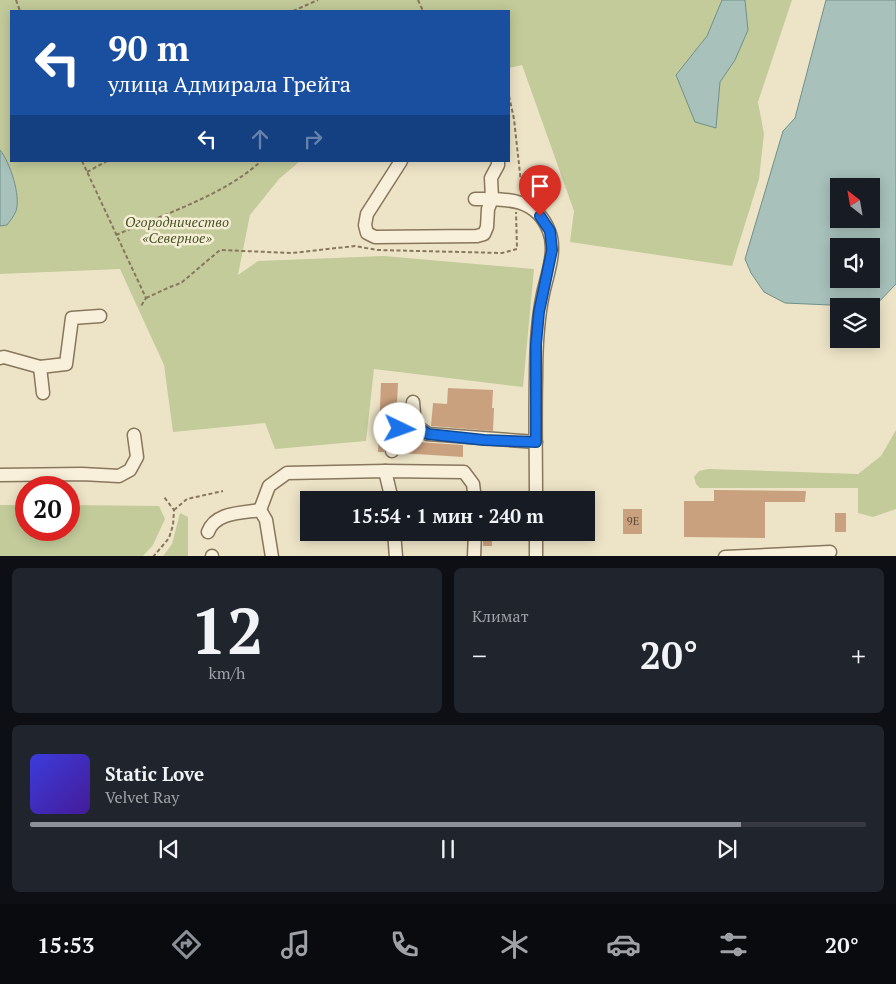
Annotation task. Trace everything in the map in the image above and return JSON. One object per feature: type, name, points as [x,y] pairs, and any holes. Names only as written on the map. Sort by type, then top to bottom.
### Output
[{"type":"street","points":[[400,162],[367,214],[365,224],[367,233],[375,237],[477,236],[484,234],[487,227],[488,209],[508,200]]},
{"type":"street","points":[[498,162],[491,178],[508,200]]},
{"type":"street","points":[[475,199],[508,200],[540,216],[550,231],[552,250],[539,312],[536,353],[536,491]]},
{"type":"street","points":[[0,358],[4,357],[40,366],[66,364],[72,318],[100,316]]},
{"type":"street","points":[[40,366],[43,393]]},
{"type":"street","points":[[413,402],[415,425]]},
{"type":"street","points":[[392,451],[394,436],[400,429],[415,425],[428,434],[484,440],[536,442]]},
{"type":"street","points":[[0,475],[82,474],[119,476],[130,470],[137,457],[134,435]]},
{"type":"street","points":[[385,471],[390,491]]},
{"type":"street","points":[[260,510],[269,486],[287,473],[464,472],[473,484],[474,491]]},
{"type":"street","points":[[208,532],[210,525],[221,517],[260,510]]},
{"type":"street","points":[[260,510],[266,520],[272,556]]},
{"type":"street","points":[[395,541],[396,556]]},
{"type":"street","points":[[474,556],[475,541]]},
{"type":"street","points":[[536,541],[536,556]]},
{"type":"street","points":[[725,556],[830,552]]},
{"type":"path","points":[[295,10],[318,0]]},
{"type":"path","points":[[140,306],[146,298],[180,283],[220,250],[292,253],[355,246],[377,250],[502,253],[516,250],[508,200],[514,118],[510,100]]},
{"type":"path","points":[[82,162],[146,298]]},
{"type":"path","points":[[87,172],[105,162]]},
{"type":"path","points":[[116,235],[217,192],[252,170],[260,162]]},
{"type":"path","points":[[174,510],[187,499],[223,491]]},
{"type":"path","points":[[153,556],[168,538],[173,525],[174,510],[164,497]]},
{"type":"green space","name":"Огородничество «Северное»","points":[[0,0],[722,0],[707,36],[676,75],[716,127],[720,82],[735,60],[748,30],[745,0],[792,0],[758,102],[764,134],[759,179],[732,266],[570,242],[574,211],[522,65],[510,68],[510,10],[10,10],[10,162],[299,162],[279,179],[250,215],[238,275],[258,261],[384,256],[534,269],[523,387],[374,369],[366,441],[275,449],[265,423],[173,432],[164,365],[120,269],[0,274],[0,226],[7,225],[15,213],[17,197],[14,179],[0,150]]},
{"type":"green space","points":[[896,430],[896,509],[873,517],[858,513],[858,488],[700,488],[696,484],[694,477],[699,471],[708,469],[858,474],[881,456]]},
{"type":"green space","points":[[0,505],[15,505],[15,541],[80,541],[80,505],[159,506],[165,519],[153,545],[143,556],[0,556]]},
{"type":"green space","points":[[180,513],[188,517],[188,556],[163,556],[172,544]]},
{"type":"water","points":[[722,0],[745,0],[748,30],[735,60],[720,82],[716,128],[695,122],[676,75],[707,36]]},
{"type":"water","points":[[826,0],[896,0],[896,284],[880,301],[880,298],[830,298],[830,305],[785,303],[764,292],[751,273],[745,259],[783,131],[795,118]]},
{"type":"water","points":[[0,150],[14,179],[17,205],[15,213],[7,225],[0,226]]},
{"type":"building","points":[[381,383],[398,383],[396,423],[388,432],[384,452],[378,452]]},
{"type":"building","points":[[448,388],[493,390],[493,431],[431,426],[433,403],[447,404]]},
{"type":"building","points":[[402,441],[463,445],[463,457],[400,453]]},
{"type":"building","points":[[714,490],[806,491],[805,502],[765,502],[765,538],[684,537],[684,501],[714,501]]},
{"type":"building","points":[[623,509],[642,509],[642,534],[623,534]]},
{"type":"building","points":[[835,513],[846,513],[846,532],[835,532]]},
{"type":"building","points":[[483,541],[492,541],[492,546],[483,546]]},
{"type":"route","points":[[400,429],[415,425],[428,434],[484,440],[536,442],[536,344],[539,312],[552,250],[550,231],[540,216]]}]
